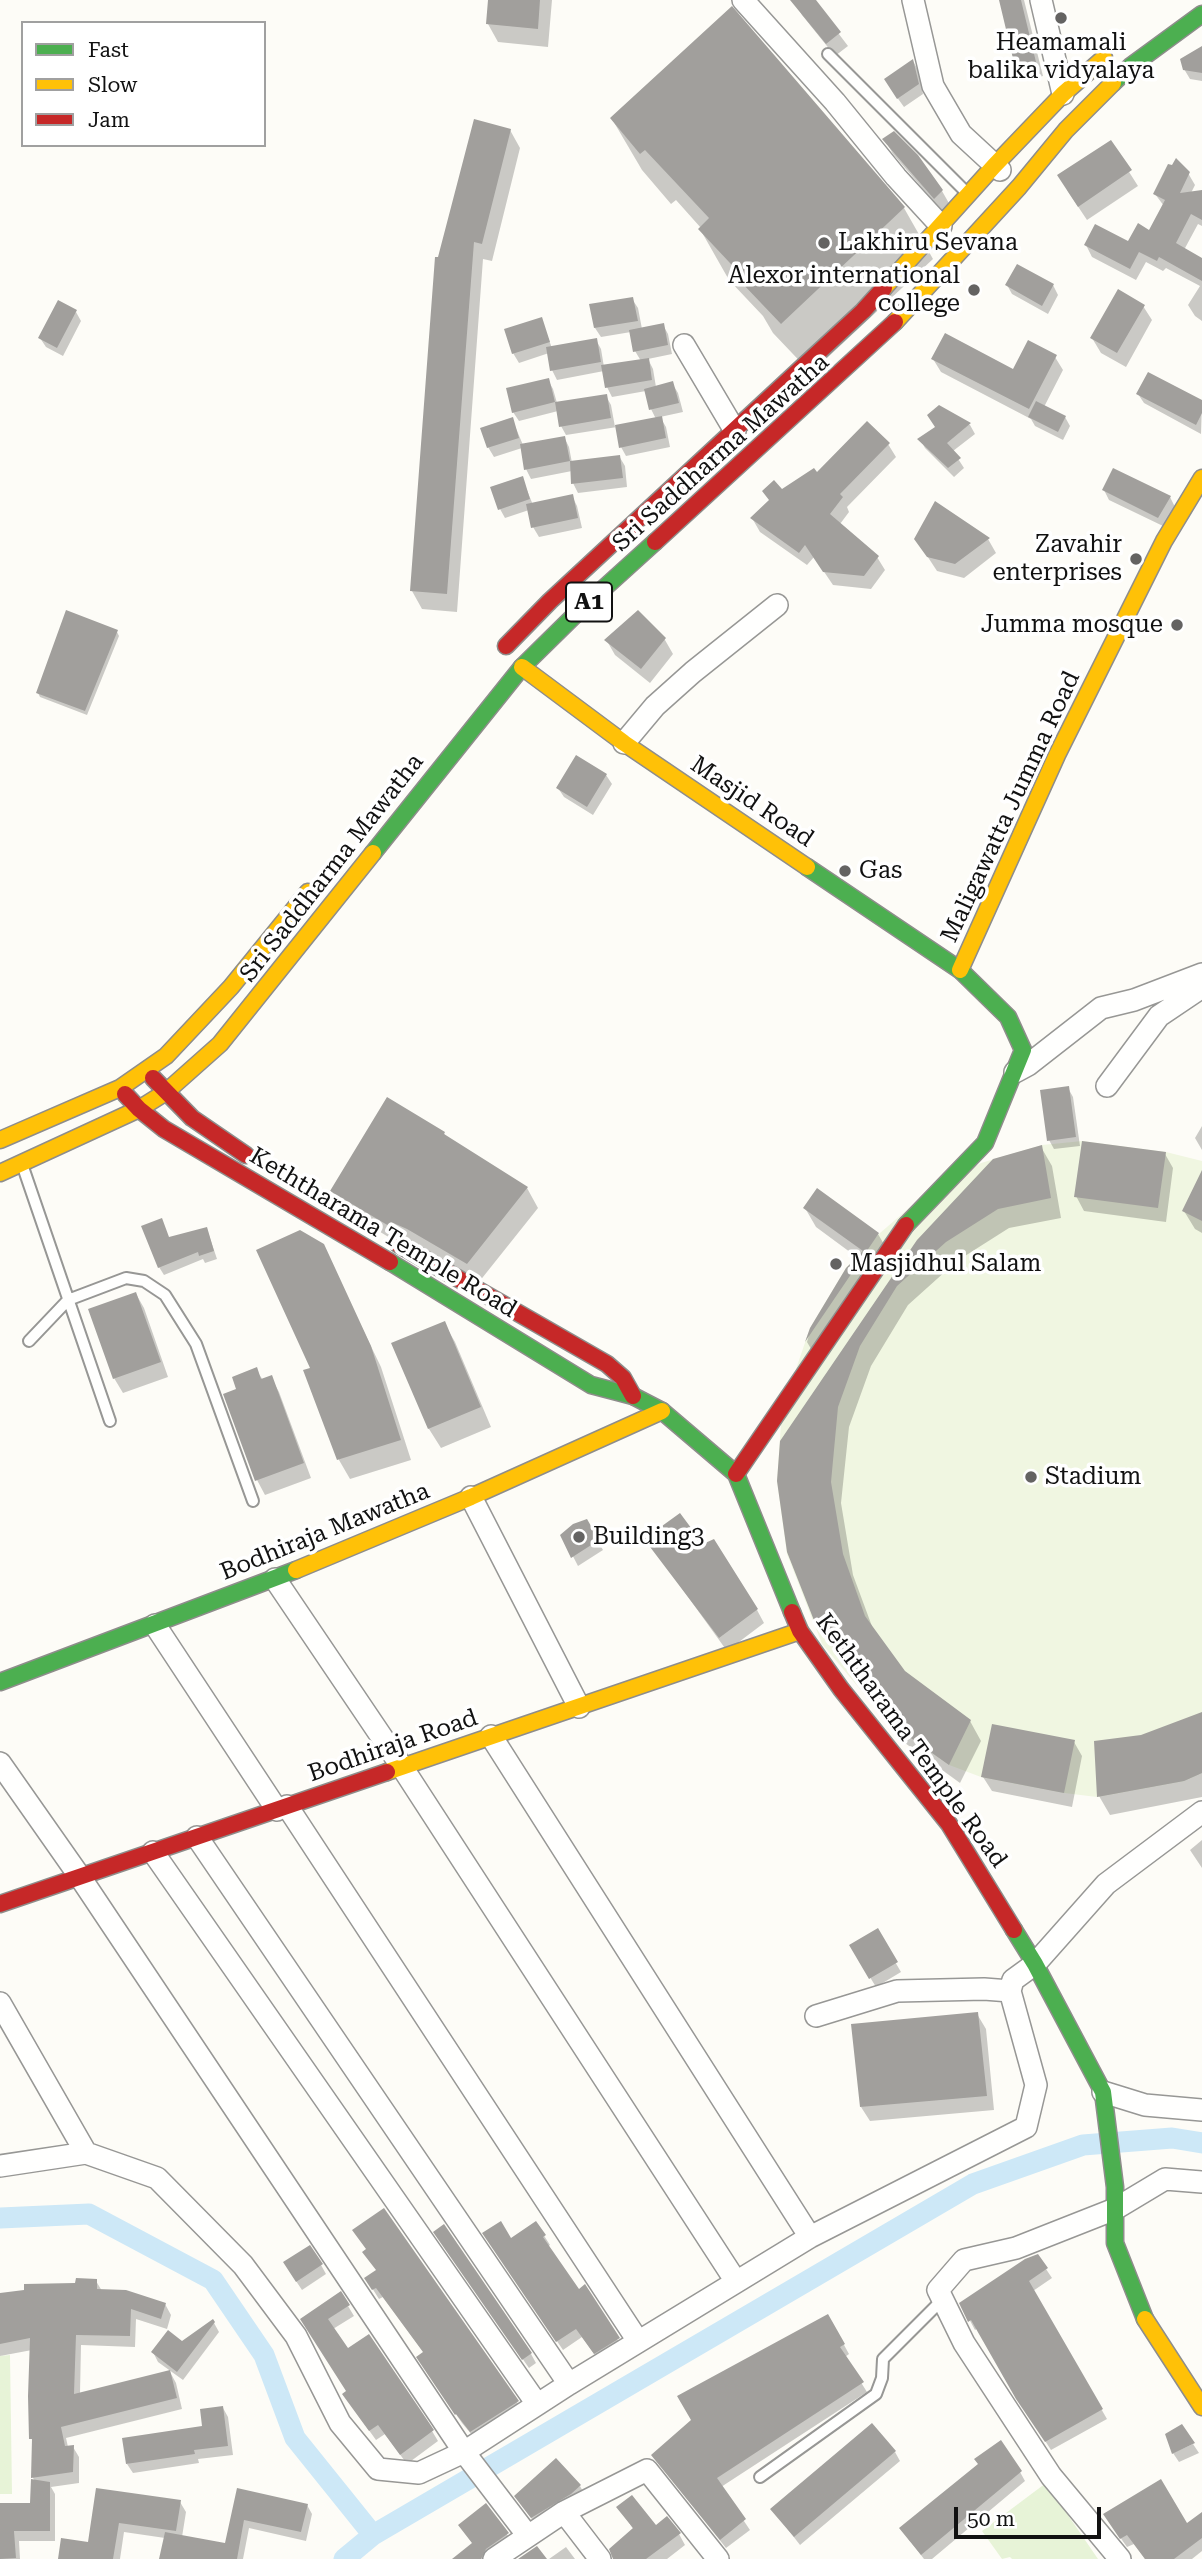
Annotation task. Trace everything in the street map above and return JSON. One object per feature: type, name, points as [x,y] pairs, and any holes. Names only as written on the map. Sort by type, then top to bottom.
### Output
[{"type":"main road","name":"Sri Saddharma Mawatha","points":[[494,661],[550,601],[863,311],[941,226],[1018,187],[1066,130],[1131,66],[1202,14]]},
{"type":"main road","name":"Sri Saddharma Mawatha","points":[[0,1173],[139,1109],[166,1092],[220,1044],[522,667],[582,609],[867,351],[980,205],[994,166],[1063,94],[1121,44]]},
{"type":"main road","name":"Maligawatta Jumma Road","points":[[960,970],[1057,755],[1164,541],[1202,478]]},
{"type":"main road","name":"Masjid Road","points":[[522,667],[624,743],[960,970],[1007,1017],[1023,1050],[985,1143],[903,1229],[736,1474]]},
{"type":"main road","name":"Sri Saddharma Mawatha","points":[[0,1140],[120,1088],[147,1071],[190,1033],[317,881]]},
{"type":"main road","name":"Keththarama Temple Road","points":[[147,1071],[192,1118],[215,1136],[256,1161]]},
{"type":"main road","name":"Keththarama Temple Road","points":[[120,1088],[139,1109],[164,1129],[325,1222],[591,1385],[633,1396],[662,1411],[736,1474],[800,1631],[841,1689],[949,1824],[1035,1964],[1103,2092],[1115,2198],[1115,2243],[1148,2326],[1202,2407]]},
{"type":"main road","points":[[325,1222],[333,1207]]},
{"type":"main road","name":"Keththarama Temple Road","points":[[380,1234],[607,1364],[623,1378],[633,1396]]},
{"type":"main road","points":[[496,1327],[512,1309]]},
{"type":"main road","name":"Bodhiraja Mawatha","points":[[0,1682],[275,1579],[471,1497],[662,1411]]},
{"type":"main road","name":"Bodhiraja Road","points":[[0,1904],[800,1631]]},
{"type":"street","points":[[743,0],[941,226]]},
{"type":"street","points":[[912,0],[933,86],[961,134],[1018,187]]},
{"type":"street","points":[[1041,0],[1063,94]]},
{"type":"street","points":[[684,345],[736,430]]},
{"type":"street","points":[[624,743],[655,706],[777,605]]},
{"type":"street","points":[[1014,1072],[1028,1065],[1101,1008],[1134,1000],[1202,974]]},
{"type":"street","points":[[1107,1086],[1159,1016],[1202,987]]},
{"type":"street","points":[[471,1497],[579,1707]]},
{"type":"street","points":[[275,1579],[402,1767],[735,2280]]},
{"type":"street","points":[[155,1625],[282,1808],[638,2341]]},
{"type":"street","points":[[492,1737],[810,2237]]},
{"type":"street","points":[[0,1763],[80,1877],[464,2452],[528,2536]]},
{"type":"street","points":[[0,2166],[86,2153],[157,2178],[243,2265],[296,2336],[340,2423],[378,2469],[419,2473],[464,2452],[735,2280],[810,2237],[1026,2127],[1036,2085],[1010,1991],[1013,1980],[1035,1964],[1106,1885],[1202,1812]]},
{"type":"street","points":[[197,1837],[569,2384]]},
{"type":"street","points":[[153,1852],[537,2404]]},
{"type":"street","points":[[816,2016],[897,1991],[1010,1991]]},
{"type":"street","points":[[0,2003],[86,2153]]},
{"type":"street","points":[[1103,2092],[1145,2105],[1202,2110]]},
{"type":"street","points":[[1120,2559],[1051,2476],[964,2343],[938,2290],[964,2260],[1016,2248],[1115,2198],[1165,2179],[1202,2182]]},
{"type":"street","points":[[494,2559],[564,2512],[647,2470],[718,2559]]},
{"type":"street","points":[[564,2512],[600,2559]]},
{"type":"lane","points":[[828,54],[980,205]]},
{"type":"lane","points":[[22,1164],[110,1421]]},
{"type":"lane","points":[[29,1342],[68,1300],[126,1278],[144,1281],[165,1295],[196,1344],[253,1501]]},
{"type":"lane","points":[[760,2477],[876,2394],[882,2378],[883,2359],[943,2299]]},
{"type":"green space","name":"Stadium","points":[[1082,1141],[1166,1152],[1202,1161],[1202,1773],[1184,1781],[1097,1797],[981,1777],[949,1765],[886,1720],[822,1644],[787,1554],[777,1481],[782,1410],[810,1328],[846,1268],[880,1233],[923,1196],[981,1163],[1042,1145]]},
{"type":"green space","points":[[10,2355],[12,2494],[0,2494],[0,2356]]},
{"type":"green space","points":[[1046,2483],[1098,2559],[1002,2559],[982,2531]]},
{"type":"building","points":[[488,0],[540,0],[538,29],[486,24]]},
{"type":"building","points":[[790,0],[816,0],[841,32],[826,44]]},
{"type":"building","points":[[999,0],[1021,0],[1036,62],[1015,67]]},
{"type":"building","points":[[732,6],[905,207],[781,324],[741,282],[745,279],[698,229],[709,218],[645,150],[640,154],[610,118]]},
{"type":"building","points":[[1202,46],[1202,73],[1183,70],[1180,59]]},
{"type":"building","points":[[913,59],[919,84],[897,99],[884,79]]},
{"type":"building","points":[[474,119],[511,129],[482,244],[474,242],[447,594],[410,591],[435,257],[438,257]]},
{"type":"building","points":[[894,131],[918,155],[943,190],[934,199],[882,139]]},
{"type":"building","points":[[1111,140],[1132,170],[1078,207],[1057,175]]},
{"type":"building","points":[[1176,158],[1190,172],[1180,193],[1202,190],[1202,220],[1191,214],[1176,243],[1202,258],[1202,281],[1159,257],[1157,261],[1139,252],[1130,269],[1084,245],[1095,224],[1128,241],[1138,223],[1149,230],[1165,200],[1153,194],[1168,164],[1172,165]]},
{"type":"building","points":[[1017,264],[1054,284],[1042,306],[1005,285]]},
{"type":"building","points":[[1118,289],[1145,305],[1117,353],[1090,338]]},
{"type":"building","points":[[633,297],[638,321],[594,328],[589,304]]},
{"type":"building","points":[[58,300],[77,310],[57,348],[38,338]]},
{"type":"building","points":[[542,317],[550,342],[512,354],[504,329]]},
{"type":"building","points":[[664,323],[668,345],[633,352],[629,330]]},
{"type":"building","points":[[945,333],[1013,369],[1028,340],[1057,355],[1029,409],[931,359]]},
{"type":"building","points":[[597,338],[601,362],[550,371],[546,347]]},
{"type":"building","points":[[649,358],[652,380],[605,388],[601,365]]},
{"type":"building","points":[[1148,372],[1202,400],[1202,413],[1196,425],[1136,394]]},
{"type":"building","points":[[549,378],[555,402],[512,413],[506,388]]},
{"type":"building","points":[[673,381],[679,403],[649,410],[644,389]]},
{"type":"building","points":[[607,394],[611,418],[559,427],[555,402]]},
{"type":"building","points":[[1036,401],[1066,416],[1058,432],[1028,417]]},
{"type":"building","points":[[939,405],[971,423],[947,443],[961,458],[948,468],[917,439],[935,427],[927,415]]},
{"type":"building","points":[[662,416],[666,438],[619,448],[615,425]]},
{"type":"building","points":[[513,417],[519,438],[487,448],[480,428]]},
{"type":"building","points":[[867,421],[890,443],[840,494],[843,497],[830,514],[879,556],[864,576],[823,572],[805,545],[799,553],[750,518],[769,500],[762,491],[774,480],[782,489],[814,468],[817,472]]},
{"type":"building","points":[[565,436],[570,461],[524,470],[520,444]]},
{"type":"building","points":[[620,455],[623,478],[571,484],[570,461]]},
{"type":"building","points":[[1113,468],[1171,496],[1158,518],[1102,490]]},
{"type":"building","points":[[523,476],[530,499],[498,510],[490,487]]},
{"type":"building","points":[[573,494],[578,518],[531,528],[526,504]]},
{"type":"building","points":[[935,501],[990,538],[955,564],[927,557],[914,539]]},
{"type":"building","points":[[66,610],[118,630],[85,711],[36,693]]},
{"type":"building","points":[[638,610],[666,638],[641,669],[604,640]]},
{"type":"building","points":[[576,755],[607,774],[587,807],[556,788]]},
{"type":"building","points":[[1069,1086],[1076,1137],[1047,1141],[1040,1090]]},
{"type":"building","points":[[387,1097],[528,1187],[467,1264],[407,1229],[391,1222],[389,1226],[330,1191]]},
{"type":"building","points":[[1082,1141],[1166,1152],[1158,1208],[1074,1197]]},
{"type":"building","points":[[1042,1145],[1051,1198],[998,1209],[946,1242],[897,1286],[860,1346],[838,1407],[831,1482],[843,1554],[865,1616],[905,1671],[971,1720],[949,1765],[891,1724],[815,1623],[787,1552],[777,1481],[780,1441],[917,1240],[993,1159]]},
{"type":"building","points":[[1202,1170],[1202,1221],[1182,1211]]},
{"type":"building","points":[[817,1188],[879,1233],[805,1342],[810,1328],[846,1268],[863,1251],[803,1208]]},
{"type":"building","points":[[162,1218],[169,1237],[207,1227],[214,1251],[199,1256],[198,1252],[158,1268],[141,1226]]},
{"type":"building","points":[[300,1230],[324,1244],[371,1346],[401,1440],[337,1460],[303,1370],[310,1368],[256,1250]]},
{"type":"building","points":[[136,1292],[161,1362],[113,1379],[88,1309]]},
{"type":"building","points":[[445,1321],[481,1407],[428,1429],[391,1343]]},
{"type":"building","points":[[257,1367],[261,1379],[272,1375],[304,1463],[255,1481],[223,1394],[236,1389],[232,1377]]},
{"type":"building","points":[[680,1513],[703,1544],[714,1539],[758,1609],[719,1638],[644,1539]]},
{"type":"building","name":"Building3","points":[[587,1519],[599,1540],[571,1558],[560,1535],[573,1524]]},
{"type":"building","points":[[1202,1712],[1202,1773],[1184,1781],[1097,1797],[1094,1741],[1141,1735]]},
{"type":"building","points":[[992,1724],[1075,1740],[1064,1793],[981,1777]]},
{"type":"building","points":[[878,1928],[898,1962],[869,1979],[849,1945]]},
{"type":"building","points":[[978,2012],[987,2096],[860,2107],[851,2024]]},
{"type":"building","points":[[384,2208],[519,2401],[470,2432],[455,2415],[416,2357],[423,2352],[376,2288],[372,2290],[364,2278],[376,2270],[362,2252],[366,2249],[352,2230]]},
{"type":"building","points":[[501,2221],[511,2238],[536,2221],[546,2235],[543,2237],[579,2289],[585,2284],[620,2338],[594,2354],[576,2329],[556,2342],[482,2233]]},
{"type":"building","points":[[444,2224],[532,2353],[522,2360],[433,2232]]},
{"type":"building","points":[[310,2245],[323,2264],[296,2282],[283,2262]]},
{"type":"building","points":[[1038,2254],[1048,2268],[1029,2281],[1103,2409],[1045,2442],[1016,2399],[971,2320],[968,2322],[959,2303],[1025,2259]]},
{"type":"building","points":[[76,2278],[97,2279],[97,2289],[126,2290],[166,2303],[161,2319],[131,2309],[130,2336],[76,2335],[74,2394],[170,2370],[177,2398],[61,2427],[65,2446],[74,2445],[73,2472],[31,2478],[32,2439],[29,2439],[28,2396],[30,2338],[0,2344],[0,2293],[24,2290],[24,2284],[75,2283]]},
{"type":"building","points":[[341,2291],[350,2305],[328,2319],[348,2348],[369,2334],[434,2430],[400,2455],[378,2425],[369,2431],[342,2394],[346,2391],[300,2319]]},
{"type":"building","points":[[828,2314],[845,2344],[840,2347],[864,2382],[717,2478],[746,2519],[720,2540],[651,2455],[691,2420],[677,2396]]},
{"type":"building","points":[[213,2319],[215,2322],[177,2372],[151,2352],[168,2330],[182,2341]]},
{"type":"building","points":[[223,2406],[228,2446],[194,2450],[195,2454],[126,2464],[122,2438],[202,2426],[200,2409]]},
{"type":"building","points":[[872,2423],[896,2451],[794,2537],[770,2509]]},
{"type":"building","points":[[1182,2424],[1195,2443],[1172,2454],[1165,2434]]},
{"type":"building","points":[[1001,2440],[1022,2471],[921,2555],[899,2528],[978,2464],[974,2459]]},
{"type":"building","points":[[556,2458],[581,2485],[531,2518],[514,2496]]},
{"type":"building","points":[[31,2479],[50,2482],[50,2531],[14,2531],[16,2558],[0,2559],[0,2503],[30,2503]]},
{"type":"building","points":[[1161,2479],[1187,2523],[1202,2512],[1202,2538],[1174,2559],[1145,2559],[1127,2535],[1120,2539],[1103,2514]]},
{"type":"building","points":[[96,2488],[181,2500],[176,2531],[119,2523],[113,2559],[58,2559],[61,2538],[88,2542]]},
{"type":"building","points":[[237,2488],[308,2504],[301,2532],[244,2520],[237,2559],[159,2559],[165,2532],[225,2543]]},
{"type":"building","points":[[632,2495],[656,2525],[667,2516],[681,2533],[646,2559],[613,2559],[609,2549],[633,2528],[616,2507]]},
{"type":"building","points":[[486,2503],[509,2533],[486,2549],[481,2559],[452,2559],[472,2543],[458,2525]]},
{"type":"building","points":[[537,2546],[547,2559],[518,2559]]},
{"type":"waterway","points":[[344,2559],[373,2535],[973,2184],[1083,2145],[1172,2138],[1202,2143]]},
{"type":"waterway","points":[[0,2218],[89,2214],[213,2280],[264,2355],[295,2438],[373,2535]]},
{"type":"traffic: fast","points":[[1113,83],[1131,66],[1202,14]]},
{"type":"traffic: fast","points":[[373,853],[522,667],[655,542]]},
{"type":"traffic: fast","points":[[807,867],[960,970],[1008,1017],[1023,1050],[985,1143],[906,1225]]},
{"type":"traffic: fast","points":[[390,1262],[591,1385],[633,1396],[662,1411],[736,1474],[792,1612]]},
{"type":"traffic: fast","points":[[0,1682],[296,1570]]},
{"type":"traffic: fast","points":[[1014,1930],[1103,2092],[1115,2187],[1115,2243],[1145,2319]]},
{"type":"traffic: slow","points":[[884,288],[994,166],[1063,94],[1104,58]]},
{"type":"traffic: slow","points":[[895,322],[1019,187],[1066,130],[1113,83]]},
{"type":"traffic: slow","points":[[960,970],[1057,755],[1164,541],[1202,478]]},
{"type":"traffic: slow","points":[[522,667],[624,743],[807,867]]},
{"type":"traffic: slow","points":[[0,1173],[139,1109],[166,1092],[220,1044],[373,853]]},
{"type":"traffic: slow","points":[[0,1140],[120,1088],[166,1056],[231,987],[308,892]]},
{"type":"traffic: slow","points":[[296,1570],[471,1497],[662,1411]]},
{"type":"traffic: slow","points":[[387,1772],[800,1631]]},
{"type":"traffic: slow","points":[[1145,2319],[1202,2407]]},
{"type":"traffic: jam","points":[[506,646],[550,601],[863,311],[884,288]]},
{"type":"traffic: jam","points":[[655,542],[895,322]]},
{"type":"traffic: jam","points":[[153,1078],[192,1118],[246,1155]]},
{"type":"traffic: jam","points":[[125,1094],[164,1129],[390,1262]]},
{"type":"traffic: jam","points":[[736,1474],[906,1225]]},
{"type":"traffic: jam","points":[[398,1244],[607,1364],[623,1378],[633,1396]]},
{"type":"traffic: jam","points":[[792,1612],[800,1631],[841,1689],[949,1824],[1014,1930]]},
{"type":"traffic: jam","points":[[0,1904],[387,1772]]},
{"type":"place","name":"Heamamali balika vidyalaya","points":[[1061,18]]},
{"type":"place","name":"Lakhiru Sevana","points":[[824,243]]},
{"type":"place","name":"Alexor international college","points":[[974,290]]},
{"type":"place","name":"Zavahir enterprises","points":[[1136,559]]},
{"type":"place","name":"Jumma mosque","points":[[1177,625]]},
{"type":"place","name":"Gas","points":[[845,871]]},
{"type":"place","name":"Masjidhul Salam","points":[[836,1264]]},
{"type":"place","name":"Stadium","points":[[1031,1477]]},
{"type":"place","name":"Building3","points":[[579,1537]]}]
